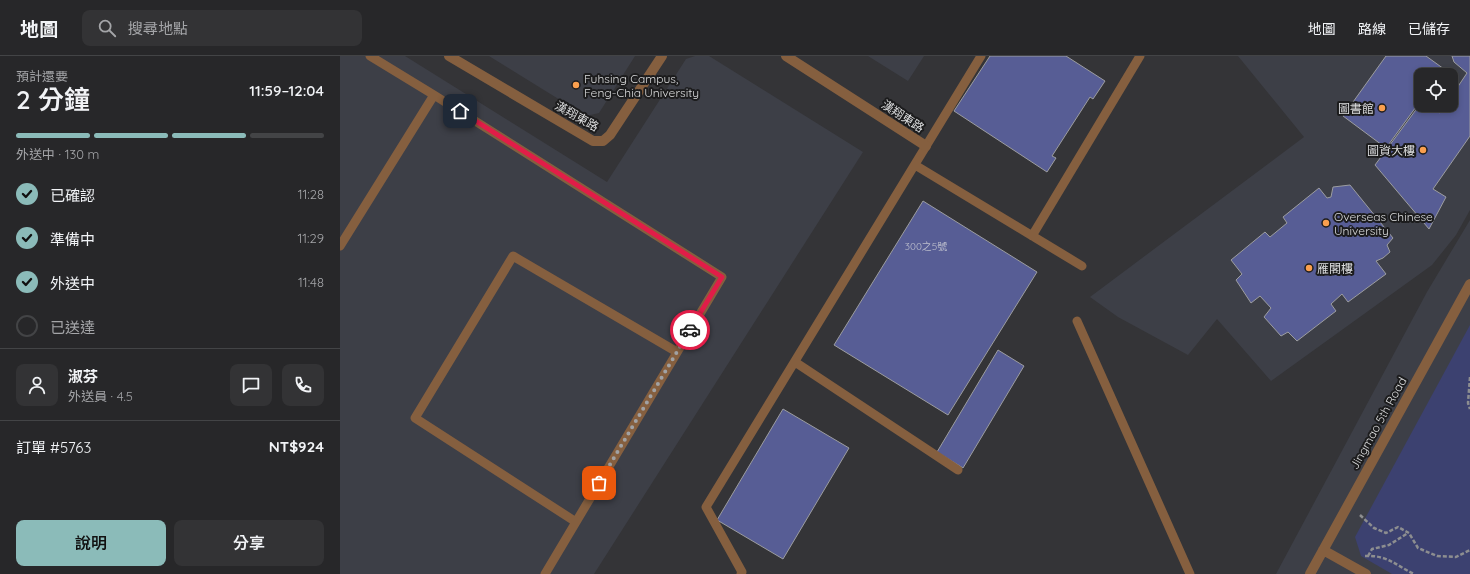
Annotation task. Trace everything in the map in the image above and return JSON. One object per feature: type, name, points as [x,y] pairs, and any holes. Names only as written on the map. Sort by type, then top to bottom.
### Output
[{"type":"street","name":"漢翔東路","points":[[449,56],[593,141],[603,141],[610,135],[662,56]]},
{"type":"street","name":"漢翔東路","points":[[786,56],[926,146]]},
{"type":"street","name":"Jingmao 5th Road","points":[[1310,574],[1470,284]]},
{"type":"street","points":[[1323,550],[1366,574]]},
{"type":"lane","points":[[370,56],[722,277],[545,574]]},
{"type":"lane","points":[[741,574],[742,572],[706,507],[980,56]]},
{"type":"lane","points":[[1032,236],[1140,56]]},
{"type":"lane","points":[[340,246],[434,95]]},
{"type":"lane","points":[[915,165],[1082,266]]},
{"type":"lane","points":[[576,522],[415,418],[513,256],[677,352]]},
{"type":"lane","points":[[1076,321],[1190,574]]},
{"type":"lane","points":[[795,362],[958,470]]},
{"type":"path","points":[[1470,377],[1468,402],[1470,409]]},
{"type":"path","points":[[1360,515],[1374,528],[1386,533],[1398,527],[1409,533],[1418,548],[1437,556],[1456,557],[1470,550]]},
{"type":"path","points":[[1368,556],[1372,549],[1389,545],[1409,533]]},
{"type":"path","points":[[1361,556],[1376,555],[1396,563],[1414,574]]},
{"type":"shaded area","points":[[340,56],[405,56],[607,182],[686,59],[695,56],[709,56],[863,152],[594,574],[340,574]]},
{"type":"shaded area","name":"Fuhsing Campus, Feng-Chia University","points":[[489,56],[635,56],[599,113],[586,116]]},
{"type":"shaded area","points":[[868,56],[924,56],[908,81]]},
{"type":"shaded area","name":"Overseas Chinese University","points":[[1238,56],[1470,56],[1470,210],[1456,235],[1432,265],[1271,381],[1217,319],[1188,355],[1118,317],[1090,297],[1304,137]]},
{"type":"shaded area","points":[[1470,220],[1470,574],[1276,574],[1427,292]]},
{"type":"shaded area","points":[[1470,325],[1470,574],[1392,574],[1361,556],[1355,537]]},
{"type":"building","points":[[990,56],[1066,56],[1105,81],[1093,99],[1090,97],[1052,156],[1056,158],[1047,172],[954,111]]},
{"type":"building","name":"圖書館","points":[[1386,56],[1426,56],[1443,68],[1414,68],[1414,110],[1386,148],[1343,116]]},
{"type":"building","name":"圖資大樓","points":[[1452,56],[1470,56],[1470,136],[1433,189],[1446,197],[1429,229],[1375,165],[1414,112],[1458,112],[1458,86],[1467,73],[1454,62]]},
{"type":"building","name":"雁閣樓","points":[[1350,185],[1393,238],[1387,245],[1390,252],[1383,258],[1376,261],[1386,274],[1348,302],[1342,294],[1331,304],[1336,311],[1297,341],[1288,332],[1281,336],[1264,317],[1271,308],[1260,296],[1251,303],[1236,280],[1242,274],[1231,260],[1265,232],[1270,237],[1287,223],[1283,217],[1319,188],[1327,198],[1331,197],[1333,187]]},
{"type":"building","points":[[923,201],[1037,272],[948,415],[834,345]]},
{"type":"building","points":[[998,350],[1024,366],[963,468],[937,452]]},
{"type":"building","points":[[783,409],[849,448],[783,559],[717,520]]},
{"type":"way so far","points":[[599,483],[690,330]]},
{"type":"place","name":"Fuhsing Campus, Feng-Chia University","points":[[576,85]]},
{"type":"place","name":"圖書館","points":[[1382,108]]},
{"type":"place","name":"圖資大樓","points":[[1423,150]]},
{"type":"place","name":"Overseas Chinese University","points":[[1326,223]]},
{"type":"place","name":"雁閣樓","points":[[1309,268]]},
{"type":"route","points":[[460,111],[722,277],[690,330]]}]
